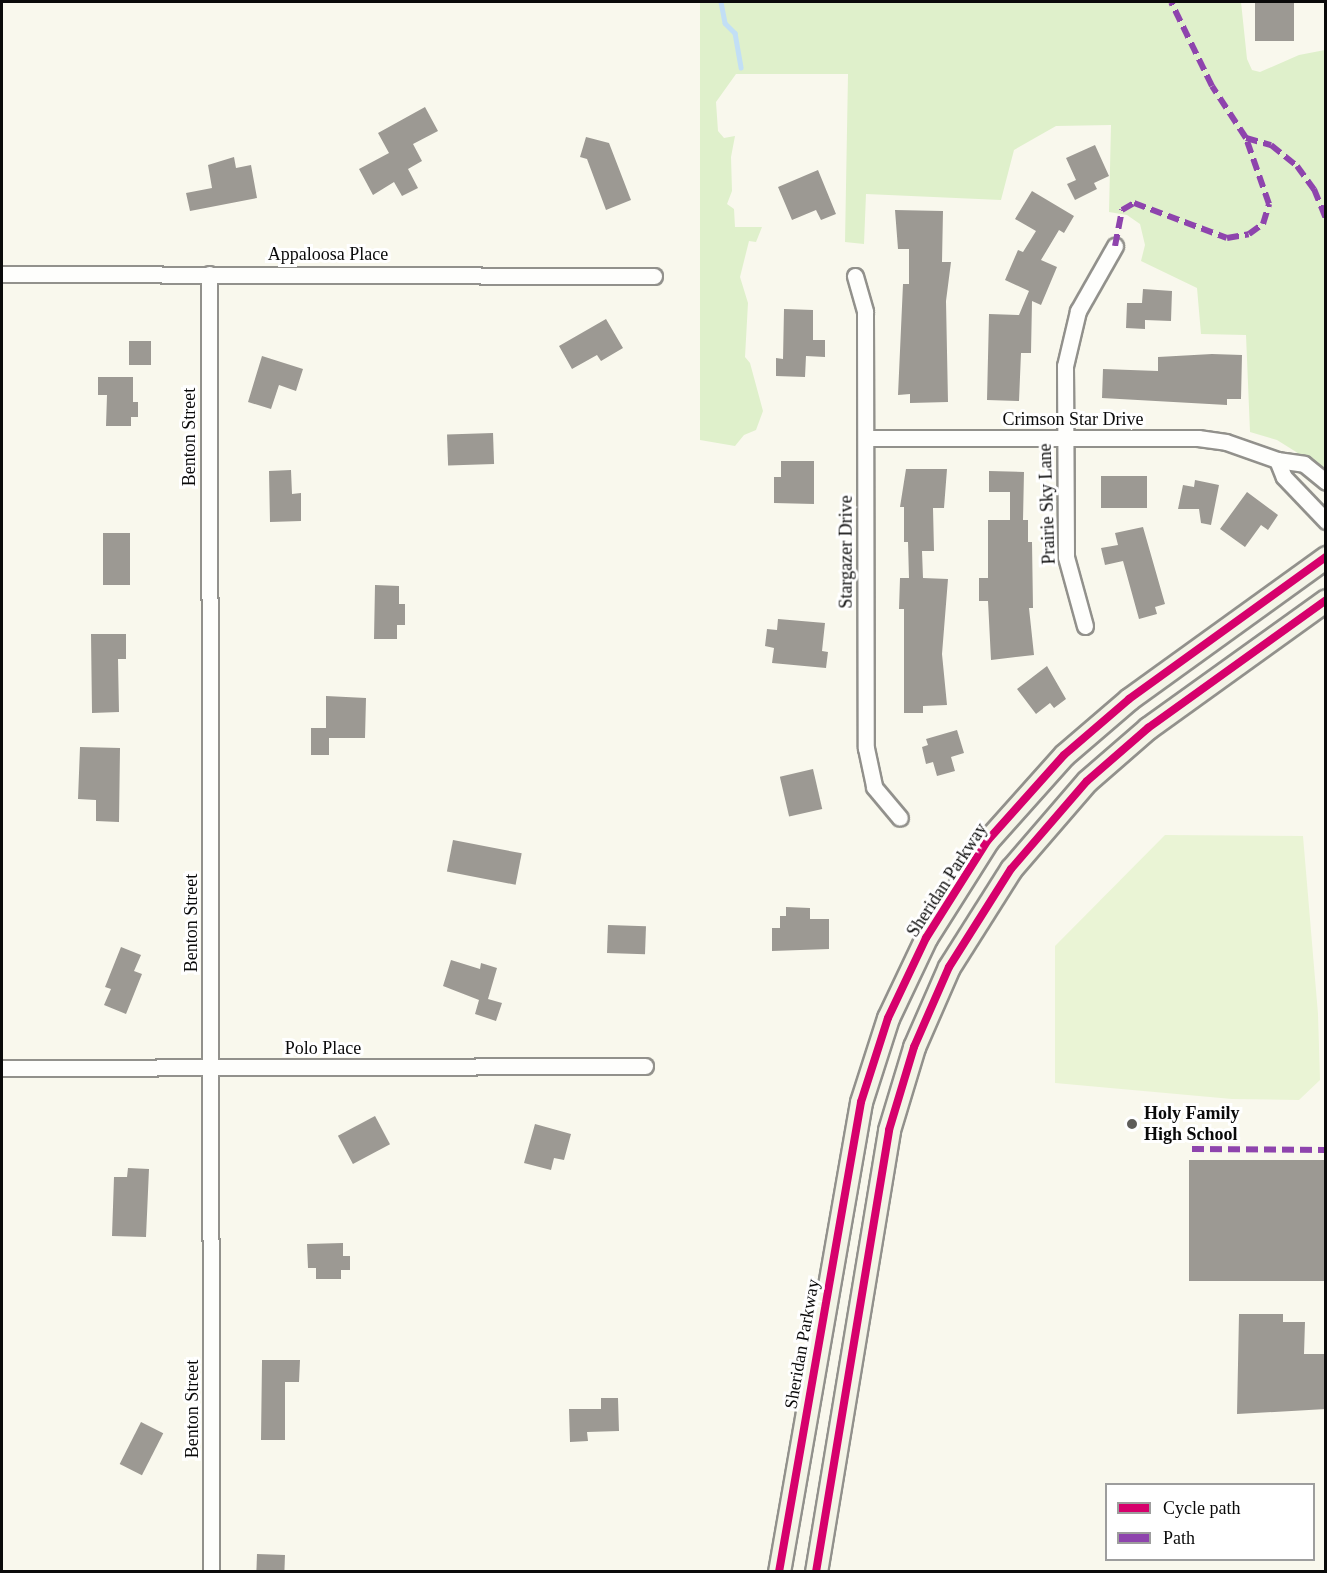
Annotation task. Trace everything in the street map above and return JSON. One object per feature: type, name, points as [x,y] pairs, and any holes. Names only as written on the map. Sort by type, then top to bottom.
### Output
[{"type":"main road","name":"Sheridan Parkway","points":[[779,1572],[861,1102],[888,1018],[926,939],[988,840],[1064,755],[1129,699],[1326,557]]},
{"type":"main road","points":[[816,1572],[889,1130],[914,1047],[949,967],[1011,869],[1087,781],[1148,728],[1326,600]]},
{"type":"street","name":"Prairie Sky Lane","points":[[1085,626],[1066,557],[1065,438],[1069,340],[1078,311],[1115,246]]},
{"type":"street","name":"Appaloosa Place","points":[[2,274],[654,276]]},
{"type":"street","name":"Benton Street","points":[[208,274],[211,1572]]},
{"type":"street","name":"Stargazer Drive","points":[[855,276],[865,312],[866,748],[874,787],[900,818]]},
{"type":"street","name":"Crimson Star Drive","points":[[866,438],[1198,438],[1226,442],[1277,460],[1304,464],[1326,482]]},
{"type":"street","points":[[1277,460],[1284,477],[1326,521]]},
{"type":"street","name":"Polo Place","points":[[2,1068],[645,1065]]},
{"type":"green space","points":[[700,2],[1241,2],[1247,59],[1252,70],[1260,72],[1299,55],[1325,50],[1325,470],[1277,440],[1250,432],[1246,335],[1201,334],[1197,288],[1141,261],[1145,245],[1140,224],[1127,215],[1109,212],[1111,125],[1056,126],[1014,150],[1001,200],[866,194],[864,244],[845,242],[848,74],[736,74],[716,102],[718,131],[724,138],[735,136],[731,157],[732,191],[727,204],[734,209],[735,227],[762,227],[756,242],[749,241],[740,277],[748,303],[745,357],[750,363],[763,411],[756,430],[744,435],[735,446],[700,440]]},
{"type":"green space","points":[[1165,835],[1303,836],[1318,1014],[1320,1080],[1299,1100],[1232,1099],[1055,1083],[1055,946]]},
{"type":"building","points":[[1255,2],[1294,2],[1294,41],[1255,41]]},
{"type":"building","points":[[425,107],[438,131],[413,144],[422,161],[408,169],[418,188],[402,196],[394,182],[373,195],[359,169],[389,153],[378,133]]},
{"type":"building","points":[[586,137],[609,143],[631,200],[606,210],[587,159],[580,157]]},
{"type":"building","points":[[1095,145],[1109,176],[1094,183],[1097,189],[1075,200],[1067,184],[1076,180],[1066,158]]},
{"type":"building","points":[[234,157],[236,168],[251,165],[257,198],[190,211],[186,193],[212,188],[208,165]]},
{"type":"building","points":[[818,170],[836,214],[821,220],[816,210],[792,220],[778,187]]},
{"type":"building","points":[[1032,191],[1074,216],[1064,233],[1059,230],[1041,260],[1057,267],[1041,305],[1032,301],[1031,353],[1021,353],[1019,401],[987,400],[989,314],[1019,315],[1029,291],[1005,280],[1018,250],[1023,252],[1036,231],[1015,219]]},
{"type":"building","points":[[895,210],[943,211],[942,262],[951,262],[946,301],[948,402],[910,403],[910,394],[898,395],[903,284],[909,284],[909,249],[898,249]]},
{"type":"building","points":[[1143,289],[1172,291],[1171,321],[1145,320],[1145,329],[1126,328],[1127,303],[1142,303]]},
{"type":"building","points":[[784,309],[813,310],[813,340],[825,340],[825,357],[806,356],[805,377],[776,376],[776,358],[783,359]]},
{"type":"building","points":[[606,319],[623,348],[601,361],[597,355],[572,369],[559,346]]},
{"type":"building","points":[[129,341],[151,341],[151,365],[129,365]]},
{"type":"building","points":[[1242,355],[1241,399],[1227,399],[1227,405],[1102,398],[1103,369],[1158,371],[1158,357]]},
{"type":"building","points":[[262,356],[303,369],[296,391],[279,385],[271,409],[248,402]]},
{"type":"building","points":[[98,377],[133,377],[133,402],[138,402],[138,417],[131,417],[131,426],[106,426],[107,395],[98,395]]},
{"type":"building","points":[[493,433],[494,464],[448,466],[447,435]]},
{"type":"building","points":[[781,461],[814,461],[814,504],[774,503],[774,477],[781,477]]},
{"type":"building","points":[[906,469],[947,469],[944,508],[933,508],[934,551],[922,551],[923,578],[948,579],[942,654],[947,705],[923,706],[923,713],[904,713],[904,609],[899,609],[900,578],[909,578],[908,542],[904,542],[904,507],[900,507]]},
{"type":"building","points":[[291,470],[292,494],[301,493],[301,521],[270,522],[269,471]]},
{"type":"building","points":[[989,471],[1024,472],[1023,520],[1028,520],[1028,542],[1032,542],[1033,608],[1029,608],[1034,655],[991,660],[988,601],[979,601],[979,578],[988,578],[988,520],[1010,520],[1010,492],[989,492]]},
{"type":"building","points":[[1101,476],[1147,476],[1147,508],[1101,508]]},
{"type":"building","points":[[1195,480],[1219,485],[1211,525],[1201,523],[1199,509],[1178,509],[1183,485],[1194,487]]},
{"type":"building","points":[[1247,492],[1278,515],[1268,530],[1261,525],[1245,547],[1220,529]]},
{"type":"building","points":[[1143,527],[1165,604],[1155,607],[1157,614],[1139,619],[1123,561],[1105,565],[1101,548],[1118,545],[1115,533]]},
{"type":"building","points":[[103,533],[130,533],[130,585],[103,585]]},
{"type":"building","points":[[375,585],[399,586],[399,604],[405,604],[405,625],[397,625],[397,639],[374,639]]},
{"type":"building","points":[[778,619],[825,623],[822,651],[828,652],[826,668],[772,663],[774,648],[765,646],[767,629],[777,630]]},
{"type":"building","points":[[91,634],[126,634],[126,659],[118,659],[119,712],[92,713]]},
{"type":"building","points":[[1047,666],[1066,699],[1054,708],[1050,703],[1036,714],[1017,689]]},
{"type":"building","points":[[326,696],[366,698],[365,738],[329,738],[329,755],[311,755],[311,728],[326,728]]},
{"type":"building","points":[[957,730],[964,753],[951,757],[955,771],[937,776],[933,762],[926,764],[922,747],[928,745],[926,739]]},
{"type":"building","points":[[80,747],[120,748],[119,822],[96,821],[96,800],[78,799]]},
{"type":"building","points":[[813,769],[822,809],[789,817],[780,777]]},
{"type":"building","points":[[453,840],[522,853],[516,885],[447,871]]},
{"type":"building","points":[[786,907],[810,908],[810,919],[829,919],[829,949],[772,951],[772,928],[780,928],[780,916],[786,916]]},
{"type":"building","points":[[608,925],[646,926],[645,954],[607,953]]},
{"type":"building","points":[[121,947],[141,955],[134,971],[142,974],[126,1014],[104,1005],[111,989],[105,987]]},
{"type":"building","points":[[451,960],[480,969],[481,963],[497,968],[488,999],[502,1003],[496,1021],[475,1014],[479,1000],[443,986]]},
{"type":"building","points":[[375,1116],[390,1144],[353,1164],[338,1136]]},
{"type":"building","points":[[535,1124],[571,1134],[564,1160],[554,1158],[551,1170],[524,1163]]},
{"type":"building","points":[[1189,1160],[1326,1160],[1326,1281],[1189,1281]]},
{"type":"building","points":[[128,1168],[149,1169],[146,1237],[112,1236],[114,1177],[127,1177]]},
{"type":"building","points":[[343,1243],[343,1256],[350,1256],[350,1270],[341,1270],[341,1279],[316,1279],[316,1268],[308,1268],[307,1244]]},
{"type":"building","points":[[1239,1314],[1283,1314],[1283,1322],[1305,1322],[1304,1354],[1326,1354],[1326,1409],[1237,1414]]},
{"type":"building","points":[[262,1360],[300,1360],[299,1382],[285,1382],[285,1440],[261,1440]]},
{"type":"building","points":[[601,1398],[618,1398],[619,1431],[587,1432],[588,1441],[570,1442],[569,1409],[601,1409]]},
{"type":"building","points":[[141,1422],[163,1433],[142,1475],[120,1464]]},
{"type":"building","points":[[257,1554],[285,1555],[284,1572],[256,1572]]},
{"type":"waterway","points":[[721,2],[725,23],[735,33],[741,67]]},
{"type":"marked path","points":[[1115,246],[1122,210],[1134,203],[1227,238],[1249,234],[1263,224],[1269,204],[1246,138],[1212,86],[1171,2]]},
{"type":"marked path","points":[[1246,138],[1271,145],[1297,166],[1314,189],[1326,218]]},
{"type":"marked path","points":[[1192,1149],[1326,1150]]},
{"type":"cycle path","points":[[779,1572],[861,1102],[888,1018],[926,938],[988,840],[1064,755],[1129,699],[1326,557]]},
{"type":"cycle path","points":[[816,1572],[889,1130],[914,1047],[949,967],[1011,869],[1087,781],[1148,728],[1326,600]]},
{"type":"place","name":"Holy Family High School","points":[[1132,1124]]}]
